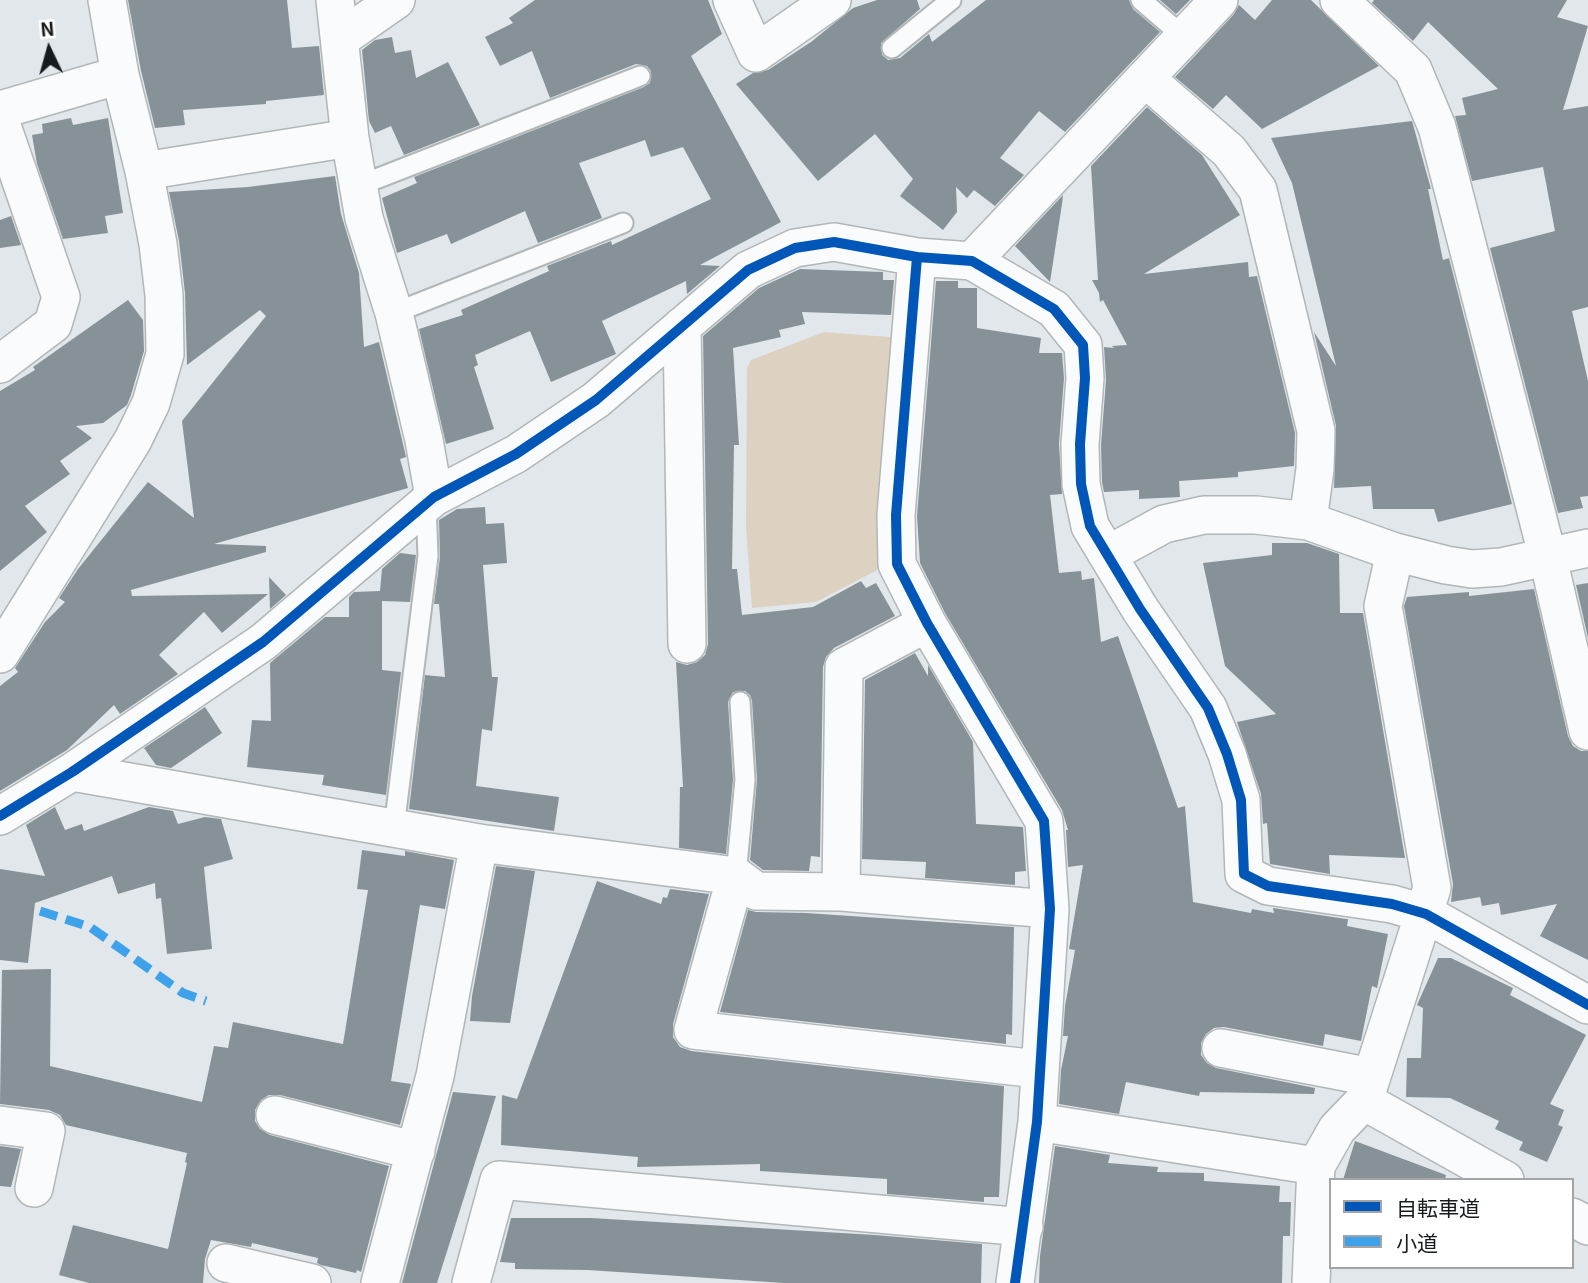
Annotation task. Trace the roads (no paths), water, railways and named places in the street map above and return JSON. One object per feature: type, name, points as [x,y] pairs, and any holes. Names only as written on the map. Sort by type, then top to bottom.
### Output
[{"type":"street","points":[[0,654],[133,440],[151,403],[165,354],[164,295],[158,244],[144,171],[120,75],[107,0]]},
{"type":"street","points":[[335,0],[351,138],[364,218],[394,313],[424,440],[430,500]]},
{"type":"street","points":[[340,39],[396,0]]},
{"type":"street","points":[[732,0],[756,53],[832,0]]},
{"type":"street","points":[[972,261],[1219,0]]},
{"type":"street","points":[[1339,0],[1413,70],[1437,127],[1549,558],[1588,731]]},
{"type":"street","points":[[0,110],[120,75]]},
{"type":"street","points":[[1145,78],[1228,151],[1258,190],[1316,431],[1308,521]]},
{"type":"street","points":[[0,120],[61,297],[53,324],[0,364]]},
{"type":"street","points":[[144,171],[351,138]]},
{"type":"street","points":[[0,816],[72,772],[263,642],[430,500],[516,454],[585,408],[748,270],[795,248],[834,242],[917,257],[972,261],[1054,309],[1083,345],[1085,378],[1080,444],[1081,484],[1090,526],[1140,609],[1208,708],[1227,754],[1241,800],[1244,874],[1268,886],[1392,904],[1426,914],[1588,1005]]},
{"type":"street","points":[[917,257],[896,527],[897,564],[927,623],[1044,821],[1049,909],[1037,1122],[1015,1283]]},
{"type":"street","points":[[682,326],[687,644]]},
{"type":"street","points":[[1109,554],[1164,524],[1204,515],[1256,514],[1308,521],[1395,552],[1472,569],[1501,567],[1588,548]]},
{"type":"street","points":[[1311,1283],[1316,1166],[1337,1129],[1367,1089],[1426,914],[1432,888],[1383,606],[1395,552]]},
{"type":"street","points":[[842,892],[845,667],[927,623]]},
{"type":"street","points":[[72,772],[479,843],[736,876],[756,891],[842,892],[1049,909]]},
{"type":"street","points":[[380,1283],[435,1076],[479,843]]},
{"type":"street","points":[[736,876],[693,1030],[1038,1069]]},
{"type":"street","points":[[1222,1048],[1367,1089],[1502,1178]]},
{"type":"street","points":[[275,1115],[416,1151]]},
{"type":"street","points":[[1037,1122],[1316,1166]]},
{"type":"street","points":[[0,1125],[46,1131],[34,1188]]},
{"type":"street","points":[[471,1283],[499,1180],[1024,1227]]},
{"type":"street","points":[[226,1263],[312,1283]]},
{"type":"lane","points":[[892,48],[951,0]]},
{"type":"lane","points":[[1141,0],[1184,37]]},
{"type":"lane","points":[[358,186],[640,76]]},
{"type":"lane","points":[[394,313],[623,223]]},
{"type":"lane","points":[[394,828],[428,556],[430,500]]},
{"type":"lane","points":[[736,876],[745,780],[740,702]]}]
